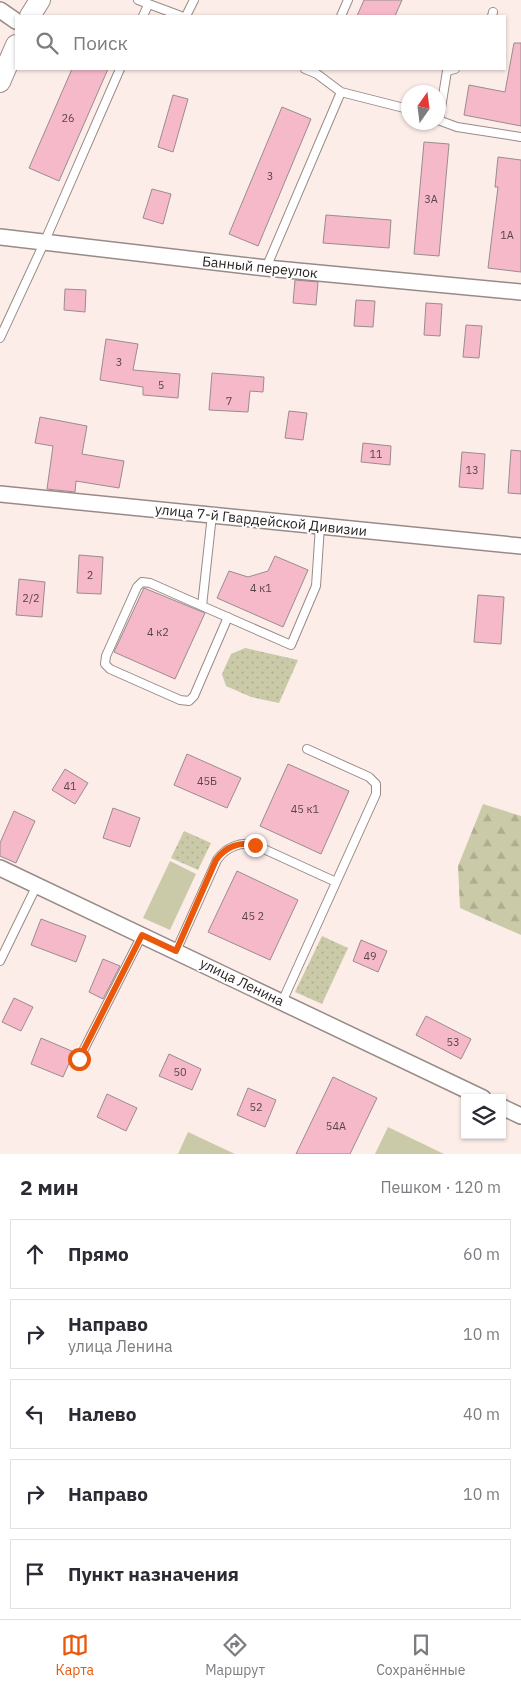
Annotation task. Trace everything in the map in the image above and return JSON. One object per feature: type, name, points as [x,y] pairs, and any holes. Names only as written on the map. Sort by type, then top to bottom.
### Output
[{"type":"main road","points":[[31,15],[40,0]]},
{"type":"main road","points":[[0,82],[15,47]]},
{"type":"street","points":[[0,10],[15,21]]},
{"type":"street","name":"Банный переулок","points":[[0,237],[266,268],[521,292]]},
{"type":"street","name":"улица 7-й Гвардейской Дивизии","points":[[0,494],[521,546]]},
{"type":"street","name":"улица Ленина","points":[[0,868],[475,1094]]},
{"type":"street","points":[[506,1109],[521,1116]]},
{"type":"lane","points":[[138,0],[178,15]]},
{"type":"lane","points":[[186,15],[194,0]]},
{"type":"lane","points":[[342,15],[348,0]]},
{"type":"lane","points":[[143,15],[148,5]]},
{"type":"lane","points":[[0,338],[120,70]]},
{"type":"lane","points":[[445,85],[447,71],[450,70]]},
{"type":"lane","points":[[318,71],[341,92],[401,107]]},
{"type":"lane","points":[[266,268],[341,92]]},
{"type":"lane","points":[[446,123],[457,127],[521,137]]},
{"type":"lane","points":[[202,606],[212,515]]},
{"type":"lane","points":[[228,617],[194,696],[189,700],[180,700],[110,669],[105,664],[106,656],[137,587],[142,582],[150,583],[291,644],[316,586],[320,526]]},
{"type":"lane","points":[[282,1002],[376,794],[376,784],[369,777],[307,749]]},
{"type":"lane","points":[[176,951],[216,860],[221,853],[229,848],[248,843],[255,845],[336,882]]},
{"type":"lane","points":[[0,961],[37,885]]},
{"type":"lane","points":[[79,1059],[142,935]]},
{"type":"green space","points":[[245,648],[298,660],[279,703],[251,697],[226,686],[222,674],[231,654]]},
{"type":"green space","points":[[483,804],[521,816],[521,935],[460,908],[458,866]]},
{"type":"green space","points":[[184,831],[211,843],[198,870],[171,858]]},
{"type":"green space","points":[[170,861],[196,874],[170,930],[143,918]]},
{"type":"green space","points":[[322,936],[348,948],[322,1004],[295,992]]},
{"type":"green space","points":[[388,1127],[444,1154],[375,1154]]},
{"type":"green space","points":[[188,1132],[235,1154],[178,1154]]},
{"type":"building","points":[[364,0],[402,0],[395,15],[357,15]]},
{"type":"building","points":[[514,43],[521,43],[521,126],[464,115],[469,85],[505,92]]},
{"type":"building","points":[[72,70],[108,70],[59,181],[29,168]]},
{"type":"building","points":[[173,95],[188,99],[173,152],[158,147]]},
{"type":"building","points":[[282,107],[311,119],[258,246],[229,234]]},
{"type":"building","points":[[424,142],[449,144],[439,256],[414,254]]},
{"type":"building","points":[[498,157],[521,160],[521,272],[488,268],[498,187],[495,187]]},
{"type":"building","points":[[152,189],[171,194],[163,224],[143,218]]},
{"type":"building","points":[[326,215],[391,220],[389,248],[323,243]]},
{"type":"building","points":[[295,280],[318,282],[316,305],[293,303]]},
{"type":"building","points":[[65,289],[86,290],[85,312],[64,310]]},
{"type":"building","points":[[356,300],[375,301],[373,327],[354,326]]},
{"type":"building","points":[[426,303],[442,304],[440,336],[424,335]]},
{"type":"building","points":[[466,325],[482,326],[479,358],[463,357]]},
{"type":"building","points":[[106,339],[138,344],[133,370],[180,374],[178,398],[143,395],[143,387],[100,380]]},
{"type":"building","points":[[212,373],[264,377],[263,392],[250,391],[248,412],[209,410]]},
{"type":"building","points":[[289,411],[307,413],[303,440],[285,438]]},
{"type":"building","points":[[40,417],[87,426],[82,454],[124,461],[119,488],[76,481],[75,492],[47,489],[53,446],[35,443]]},
{"type":"building","points":[[363,443],[391,446],[390,465],[361,462]]},
{"type":"building","points":[[511,450],[521,451],[521,494],[508,493]]},
{"type":"building","points":[[462,452],[485,454],[483,489],[459,487]]},
{"type":"building","points":[[79,555],[103,557],[101,594],[77,593]]},
{"type":"building","points":[[275,556],[308,570],[283,627],[217,598],[229,571],[248,577],[268,571]]},
{"type":"building","points":[[19,579],[45,582],[42,617],[16,615]]},
{"type":"building","points":[[144,588],[205,613],[175,679],[114,652]]},
{"type":"building","points":[[478,595],[504,597],[501,644],[474,642]]},
{"type":"building","points":[[187,754],[241,778],[227,808],[174,785]]},
{"type":"building","points":[[288,764],[349,791],[321,854],[260,826]]},
{"type":"building","points":[[65,769],[88,783],[75,804],[52,790]]},
{"type":"building","points":[[113,808],[140,818],[130,847],[103,838]]},
{"type":"building","points":[[14,811],[35,821],[16,863],[0,856],[0,843]]},
{"type":"building","points":[[237,871],[298,900],[270,960],[208,932]]},
{"type":"building","points":[[41,919],[86,936],[76,962],[31,945]]},
{"type":"building","points":[[361,940],[387,951],[378,972],[353,961]]},
{"type":"building","points":[[103,959],[120,966],[103,999],[89,992]]},
{"type":"building","points":[[14,998],[33,1007],[21,1031],[2,1022]]},
{"type":"building","points":[[426,1016],[471,1039],[461,1059],[416,1035]]},
{"type":"building","points":[[41,1038],[74,1052],[63,1077],[31,1064]]},
{"type":"building","points":[[169,1054],[201,1069],[192,1090],[159,1076]]},
{"type":"building","points":[[333,1077],[377,1098],[350,1154],[296,1154]]},
{"type":"building","points":[[248,1088],[276,1100],[265,1127],[237,1115]]},
{"type":"building","points":[[107,1094],[137,1108],[126,1131],[97,1117]]},
{"type":"route","points":[[79,1059],[142,935],[176,951],[216,860],[221,853],[240,844],[248,843],[255,845]]}]
